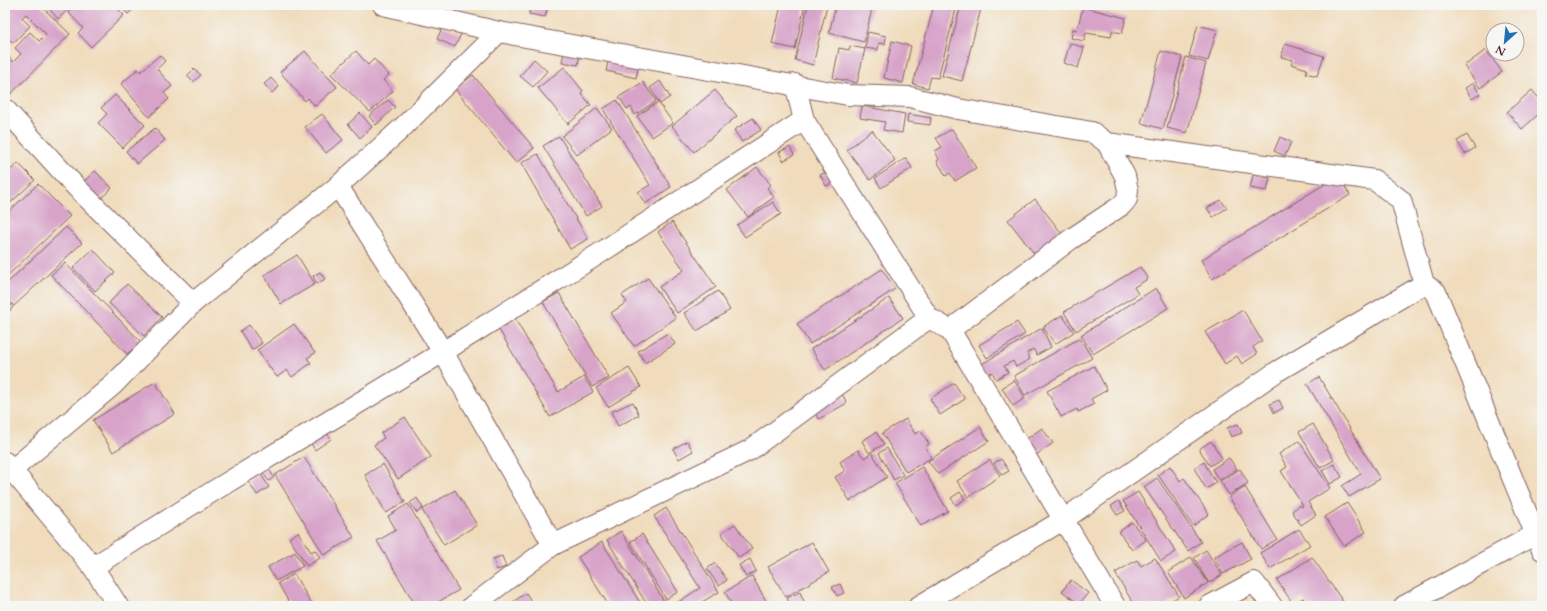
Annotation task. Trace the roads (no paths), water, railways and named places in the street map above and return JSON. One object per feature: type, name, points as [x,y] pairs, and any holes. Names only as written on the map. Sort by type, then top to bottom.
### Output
[{"type":"street","points":[[383,5],[499,32],[795,84],[848,95],[910,97],[958,109],[1092,132],[1107,142],[1374,180],[1401,200],[1424,284],[1436,292],[1539,542],[1404,606]]},
{"type":"street","points":[[118,606],[93,567],[8,466],[113,385],[192,303],[338,186],[401,129],[499,32]]},
{"type":"street","points":[[795,84],[804,120],[929,318],[950,330],[1115,606]]},
{"type":"street","points":[[5,109],[77,188],[192,303]]},
{"type":"street","points":[[93,567],[215,490],[443,352],[604,250],[804,120]]},
{"type":"street","points":[[950,330],[1071,240],[1122,205],[1127,199],[1128,190],[1125,176],[1107,142]]},
{"type":"street","points":[[338,186],[443,352],[552,545]]},
{"type":"street","points":[[919,606],[1063,520],[1276,372],[1424,284]]},
{"type":"street","points":[[472,606],[552,545],[750,450],[929,318]]},
{"type":"street","points":[[1209,606],[1254,582],[1272,606]]}]
